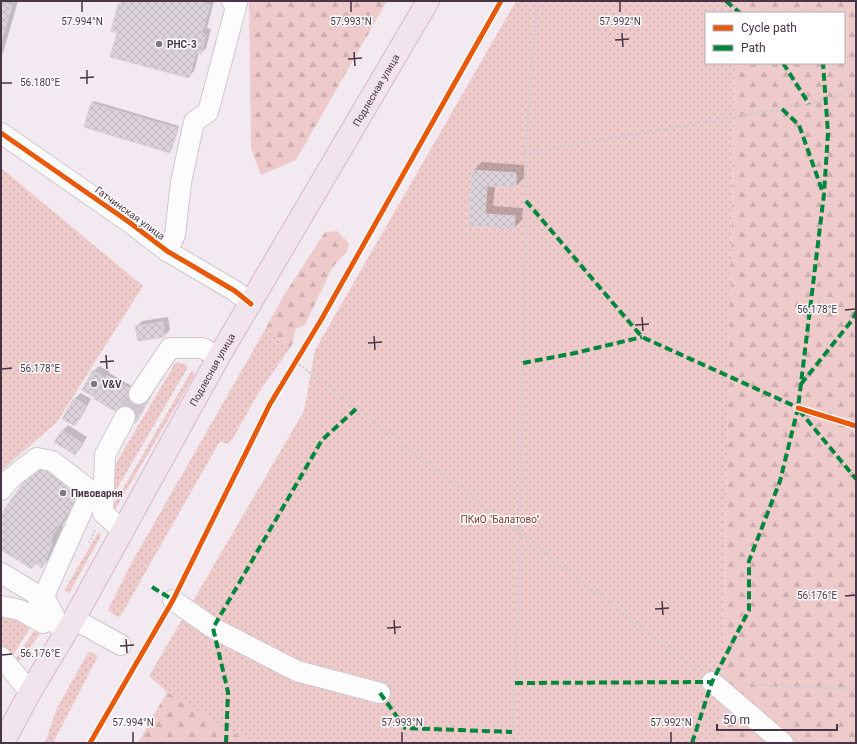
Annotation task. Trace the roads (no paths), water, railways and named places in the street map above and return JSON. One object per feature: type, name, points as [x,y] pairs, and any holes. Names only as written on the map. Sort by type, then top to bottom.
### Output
[{"type":"main road","name":"Подлесная улица","points":[[4,734],[69,628],[218,358],[428,1]]},
{"type":"street","points":[[168,251],[175,235],[181,182],[194,122],[208,112],[237,3],[232,1]]},
{"type":"street","name":"Гатчинская улица","points":[[1,133],[168,251],[235,292],[250,304]]},
{"type":"street","points":[[139,394],[170,348],[203,348],[218,358]]},
{"type":"street","points":[[123,531],[103,513],[105,455],[125,417]]},
{"type":"street","points":[[1,490],[11,478],[37,458],[52,461],[91,491],[43,598],[32,617]]},
{"type":"street","points":[[1,572],[46,600],[69,628]]},
{"type":"street","points":[[173,600],[214,628],[297,670],[380,693]]},
{"type":"street","points":[[1,606],[20,610],[32,617],[120,645]]},
{"type":"street","points":[[1,657],[30,692]]},
{"type":"street","points":[[712,682],[783,743]]},
{"type":"tunnel","points":[[125,417],[139,394]]},
{"type":"place","name":"РНС-3","points":[[159,44]]},
{"type":"place","name":"V&V","points":[[94,384]]},
{"type":"place","name":"Пивоварня","points":[[63,493]]},
{"type":"park label","name":"ПКиО \"Балатово\"","points":[[500,519]]}]
